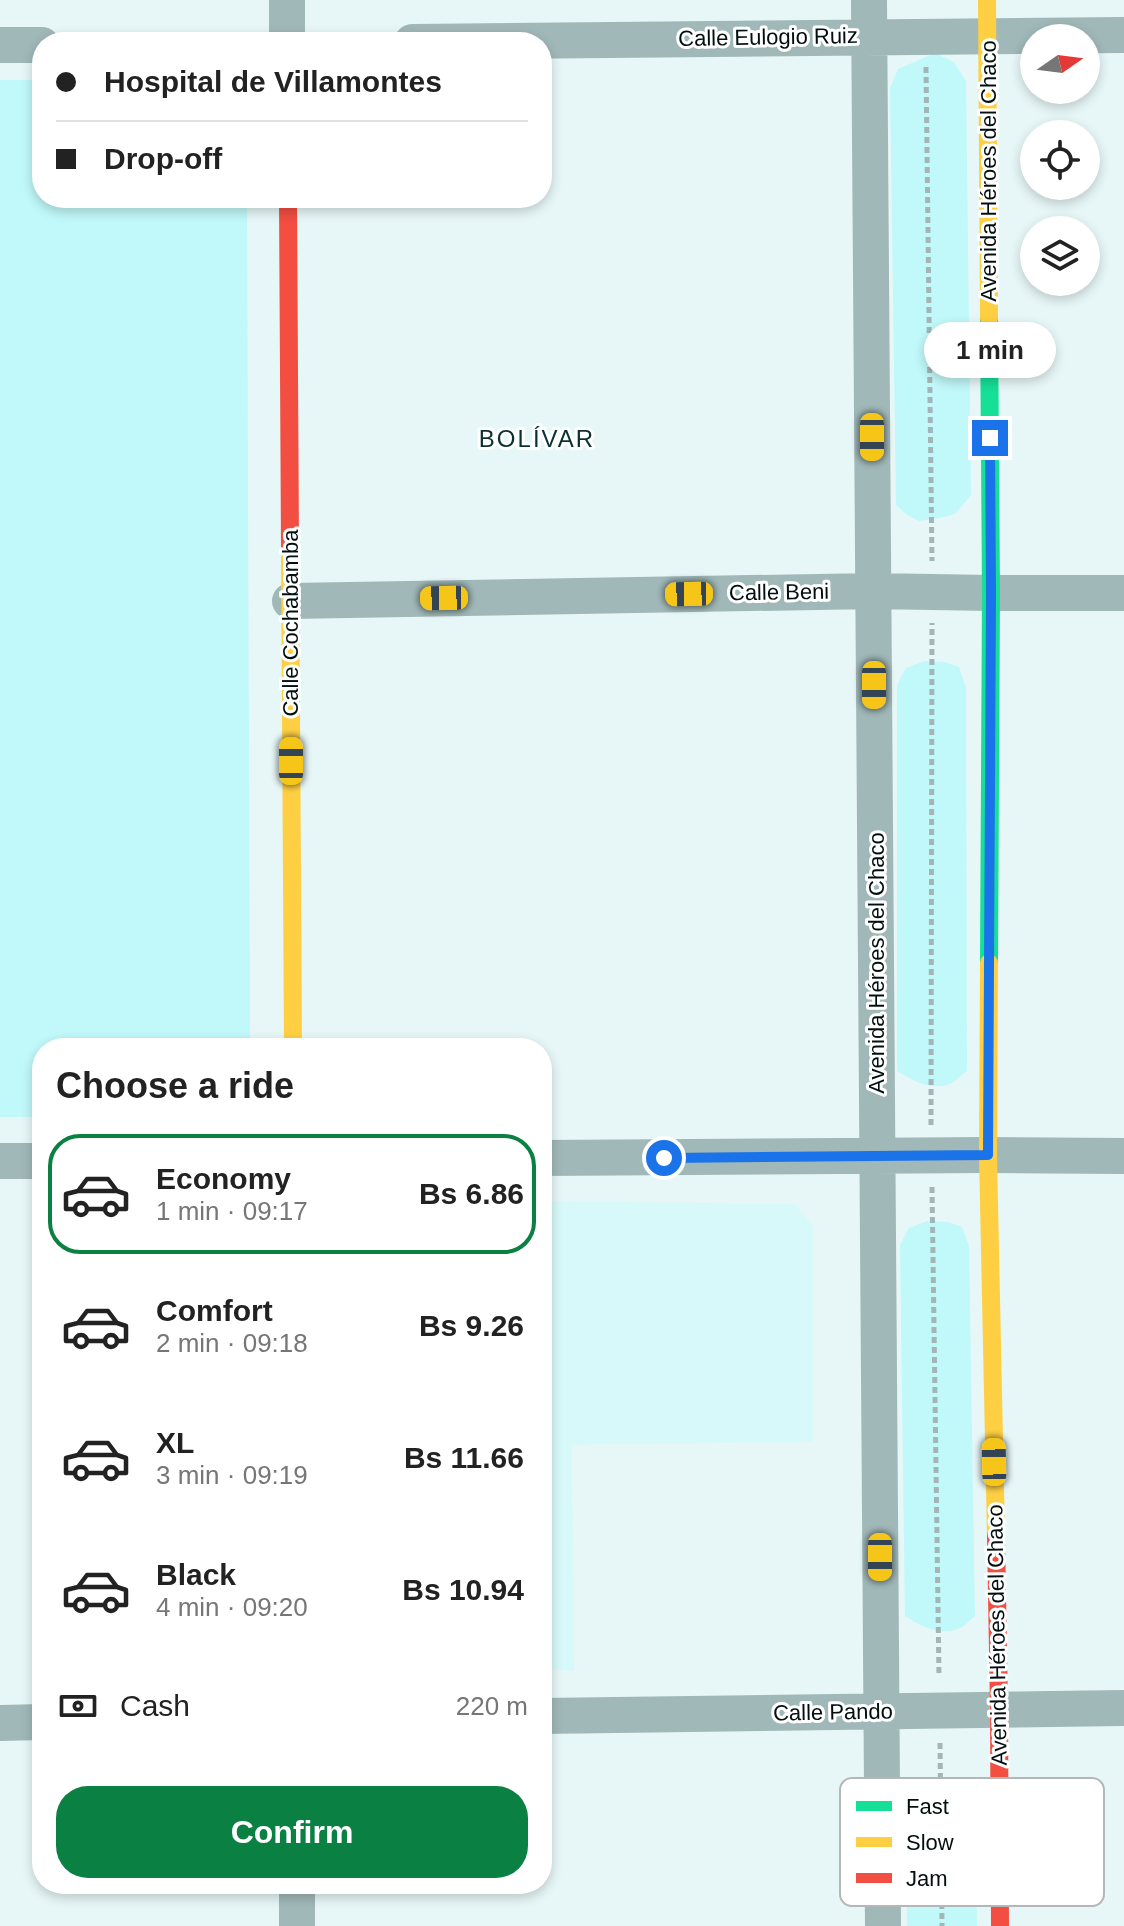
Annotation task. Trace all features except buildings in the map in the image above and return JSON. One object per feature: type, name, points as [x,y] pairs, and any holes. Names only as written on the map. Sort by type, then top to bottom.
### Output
[{"type":"street","points":[[287,0],[287,32]]},
{"type":"street","name":"Avenida Héroes del Chaco","points":[[869,0],[882,1778]]},
{"type":"street","name":"Avenida Héroes del Chaco","points":[[987,18],[991,593],[988,1155],[999,1778]]},
{"type":"street","name":"Calle Eulogio Ruiz","points":[[552,40],[926,36],[987,18],[1124,35]]},
{"type":"street","points":[[0,45],[32,45]]},
{"type":"street","name":"Calle Cochabamba","points":[[288,208],[293,1038]]},
{"type":"street","name":"Calle Beni","points":[[290,601],[873,591],[1124,593]]},
{"type":"street","points":[[552,1158],[1124,1156]]},
{"type":"street","points":[[0,1161],[32,1161]]},
{"type":"street","name":"Calle Pando","points":[[552,1716],[1124,1708]]},
{"type":"street","points":[[0,1723],[32,1722]]},
{"type":"street","points":[[297,1894],[297,1926]]},
{"type":"street","name":"Avenida Héroes del Chaco","points":[[883,1906],[883,1926]]},
{"type":"street","name":"Avenida Héroes del Chaco","points":[[1000,1906],[1000,1926]]},
{"type":"path","points":[[926,36],[932,592],[931,1156],[941,1778]]},
{"type":"path","points":[[942,1906],[942,1926]]},
{"type":"shaded area","points":[[935,53],[954,62],[966,81],[971,495],[955,514],[919,521],[896,505],[890,88],[898,69]]},
{"type":"shaded area","points":[[0,80],[32,80],[32,208],[247,208],[250,1038],[32,1038],[32,1117],[0,1117]]},
{"type":"shaded area","points":[[924,661],[945,662],[959,667],[966,687],[967,1071],[952,1083],[938,1086],[916,1082],[897,1071],[897,685],[906,668]]},
{"type":"shaded area","points":[[552,1201],[795,1204],[813,1225],[813,1442],[572,1445],[574,1671],[552,1670]]},
{"type":"shaded area","points":[[927,1221],[948,1222],[962,1227],[969,1246],[975,1616],[951,1631],[937,1631],[905,1616],[900,1245],[909,1228]]},
{"type":"shaded area","points":[[907,1906],[977,1906],[977,1926],[907,1926]]},
{"type":"traffic: fast","points":[[989,318],[989,963]]},
{"type":"traffic: slow","points":[[987,0],[989,318]]},
{"type":"traffic: slow","points":[[290,546],[293,1038]]},
{"type":"traffic: slow","points":[[989,963],[988,1155],[996,1536]]},
{"type":"traffic: jam","points":[[288,208],[290,546]]},
{"type":"traffic: jam","points":[[996,1536],[999,1778]]},
{"type":"traffic: jam","points":[[1000,1906],[1000,1926]]},
{"type":"district","name":"BOLÍVAR","points":[[537,438]]},
{"type":"route","points":[[664,1158],[988,1155],[990,438]]}]
